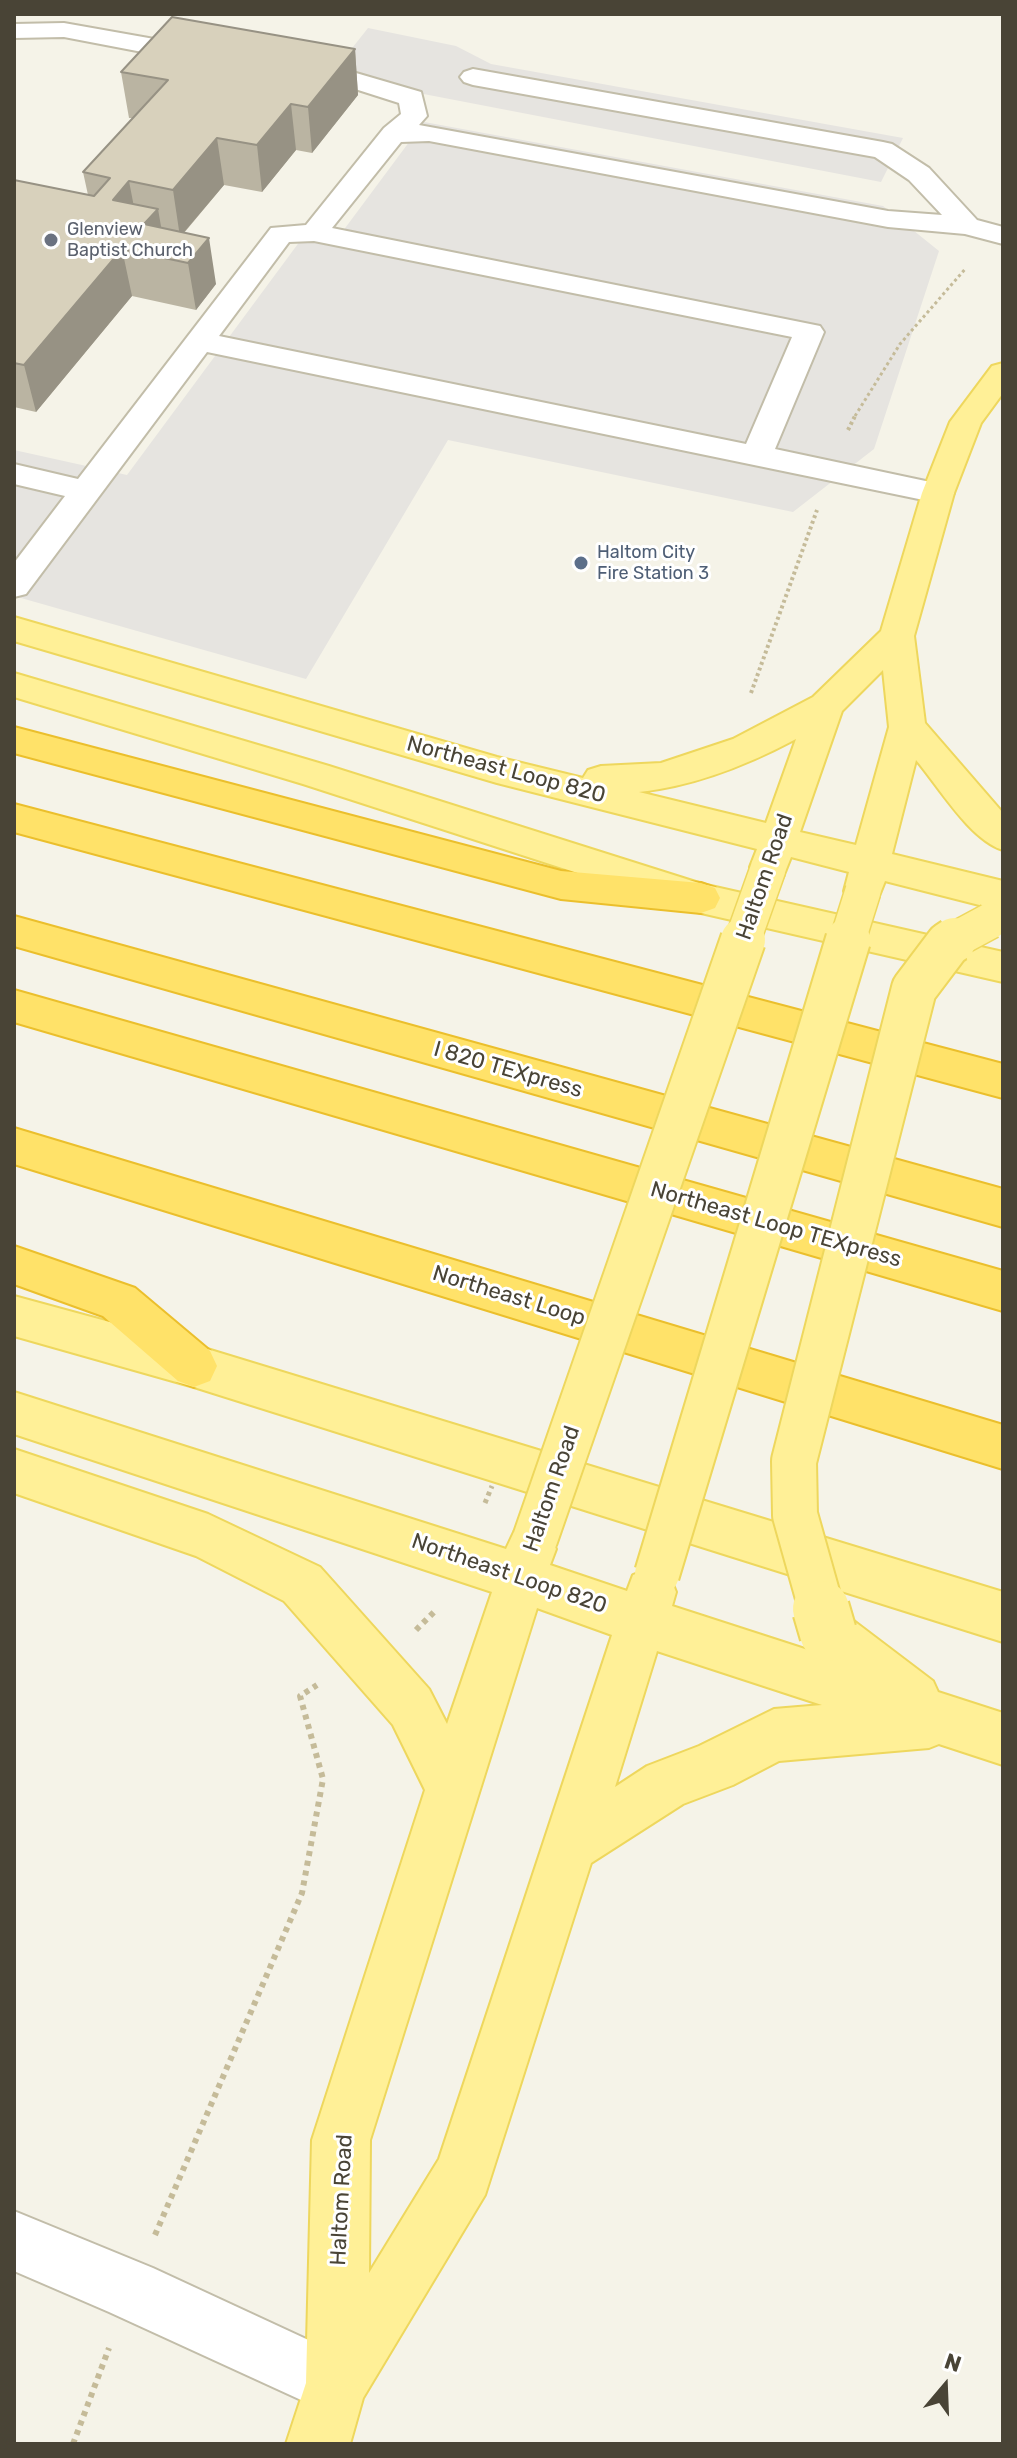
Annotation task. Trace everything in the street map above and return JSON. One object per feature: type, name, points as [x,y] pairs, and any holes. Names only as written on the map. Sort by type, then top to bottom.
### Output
[{"type":"highway","points":[[14,740],[561,885],[701,898]]},
{"type":"highway","points":[[14,818],[1003,1081]]},
{"type":"highway","name":"I 820 TEXpress","points":[[14,931],[1003,1208]]},
{"type":"highway","name":"Northeast Loop TEXpress","points":[[14,1006],[994,1288]]},
{"type":"highway","name":"Northeast Loop","points":[[14,1146],[1003,1447]]},
{"type":"highway","points":[[14,1265],[119,1302],[194,1366]]},
{"type":"main road","name":"Haltom Road","points":[[318,2444],[336,2385],[464,2174],[650,1597],[867,877],[907,727],[897,636],[938,493],[966,422],[1003,372]]},
{"type":"main road","name":"Northeast Loop 820","points":[[14,629],[773,854],[999,912]]},
{"type":"main road","name":"Haltom Road","points":[[336,2385],[341,2140],[452,1788],[528,1558],[826,706],[897,636]]},
{"type":"main road","points":[[14,685],[316,775],[701,898],[1003,967]]},
{"type":"main road","points":[[497,770],[609,779],[661,778],[722,759],[826,706]]},
{"type":"main road","points":[[907,727],[929,748],[985,820],[1003,836]]},
{"type":"main road","points":[[942,1720],[828,1633],[795,1515],[794,1461],[914,989],[948,944],[999,912]]},
{"type":"main road","points":[[14,1316],[194,1366],[1003,1617]]},
{"type":"main road","name":"Northeast Loop 820","points":[[14,1413],[528,1558],[650,1597],[942,1720],[1003,1739]]},
{"type":"main road","points":[[14,1471],[208,1537],[302,1584],[411,1707],[452,1788]]},
{"type":"main road","points":[[569,1846],[666,1785],[714,1766],[774,1735],[942,1720]]},
{"type":"lane","points":[[14,31],[64,30],[233,61]]},
{"type":"lane","points":[[279,69],[356,81],[412,98],[414,116],[393,134],[314,233]]},
{"type":"lane","points":[[473,77],[883,150],[919,174],[967,226]]},
{"type":"lane","points":[[393,134],[429,133],[888,219],[967,226],[1003,236]]},
{"type":"lane","points":[[14,586],[281,234],[314,233],[809,332],[756,456]]},
{"type":"lane","points":[[199,341],[938,493]]},
{"type":"lane","points":[[14,474],[86,491]]},
{"type":"lane","points":[[14,2241],[131,2290],[336,2385]]},
{"type":"path","points":[[847,433],[886,362],[934,298],[968,266]]},
{"type":"path","points":[[747,704],[817,510]]},
{"type":"path","points":[[415,1631],[426,1635]]},
{"type":"path","points":[[73,2444],[131,2290],[302,1893],[323,1779],[300,1696]]},
{"type":"shaded area","points":[[368,28],[456,46],[491,64],[903,138],[881,182],[330,76]]},
{"type":"shaded area","points":[[424,122],[883,206],[939,251],[874,449],[793,512],[448,440],[306,679],[14,596],[14,450],[127,475],[303,237],[334,243]]},
{"type":"building","points":[[172,17],[355,49],[308,107],[291,104],[257,145],[217,138],[173,190],[129,181],[113,200],[158,209],[144,224],[209,238],[188,263],[122,249],[24,365],[14,363],[14,180],[94,196],[110,178],[83,172],[168,80],[121,72]]},
{"type":"place","name":"Glenview Baptist Church","points":[[51,240]]},
{"type":"place","name":"Haltom City Fire Station 3","points":[[581,563]]}]
